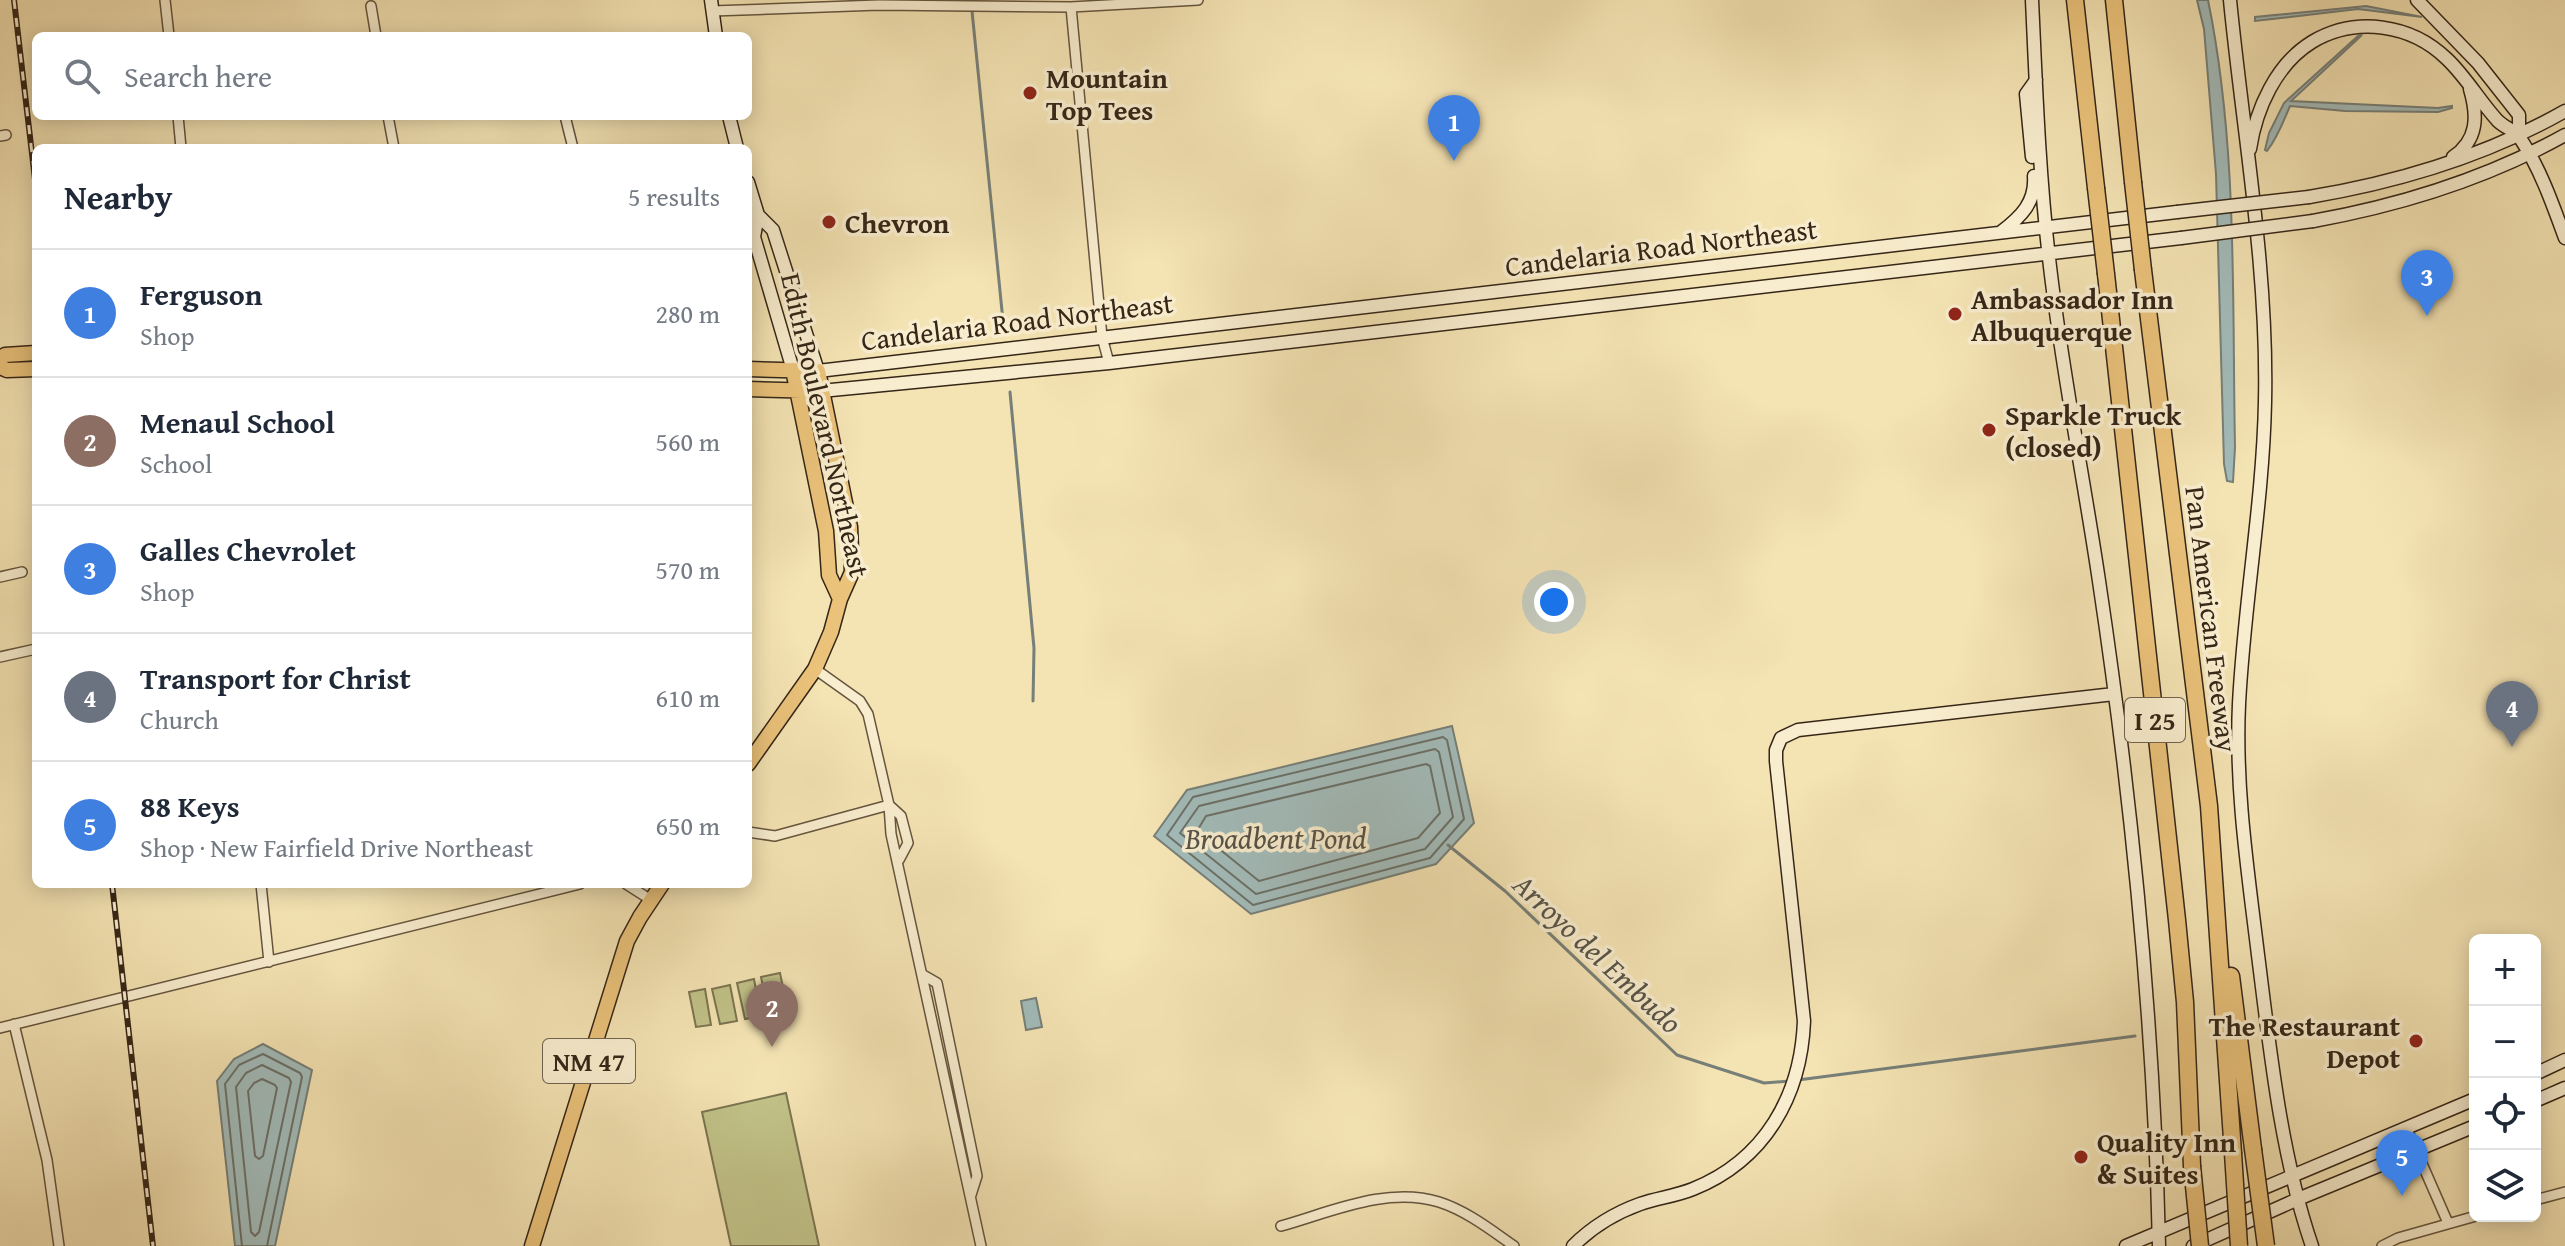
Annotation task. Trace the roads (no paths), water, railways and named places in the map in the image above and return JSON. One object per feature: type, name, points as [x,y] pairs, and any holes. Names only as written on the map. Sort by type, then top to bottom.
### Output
[{"type":"highway","name":"I 25","points":[[2075,0],[2177,920],[2200,1246]]},
{"type":"highway","name":"Pan American Freeway","points":[[2114,0],[2143,270],[2209,806],[2239,1246]]},
{"type":"highway","points":[[2209,806],[2266,1246]]},
{"type":"highway","points":[[2191,1246],[2192,1166]]},
{"type":"main road","points":[[2032,0],[2049,256],[2101,593],[2145,964],[2159,1246]]},
{"type":"main road","points":[[2230,0],[2264,312],[2265,402],[2257,523],[2239,703],[2240,788],[2266,1020],[2293,1175],[2312,1246]]},
{"type":"main road","points":[[2417,0],[2478,63],[2520,117],[2519,134],[2565,238]]},
{"type":"main road","points":[[712,6],[715,32]]},
{"type":"main road","points":[[2248,161],[2258,113],[2272,86],[2299,51],[2330,34],[2367,26],[2405,32],[2439,51],[2499,122],[2519,134]]},
{"type":"main road","points":[[1998,234],[2015,221],[2032,199],[2035,186],[2026,94],[2036,80]]},
{"type":"main road","points":[[2439,166],[2460,152],[2472,137],[2476,107],[2468,82]]},
{"type":"main road","name":"Candelaria Road Northeast","points":[[752,369],[818,371],[2309,197],[2375,185],[2439,166],[2519,134],[2565,111]]},
{"type":"main road","points":[[730,120],[736,144]]},
{"type":"main road","name":"Candelaria Road Northeast","points":[[752,389],[821,391],[1109,363],[2049,256],[2313,221],[2411,199],[2470,180],[2565,135]]},
{"type":"main road","name":"Edith Boulevard Northeast","points":[[752,195],[758,215],[754,237],[793,370],[826,531],[829,575],[840,599]]},
{"type":"main road","name":"Edith Boulevard Northeast","points":[[752,758],[815,669],[852,572],[850,527],[818,371],[773,230],[758,215]]},
{"type":"main road","points":[[0,359],[5,355],[32,353]]},
{"type":"main road","points":[[0,367],[7,370],[32,369]]},
{"type":"main road","points":[[1573,1246],[1613,1216],[1692,1189],[1731,1168],[1766,1135],[1788,1099],[1800,1062],[1804,1021],[1776,761],[1781,738],[1798,730],[2114,694]]},
{"type":"main road","name":"NM 47","points":[[532,1246],[627,941],[659,888]]},
{"type":"main road","points":[[2541,1071],[2565,1060]]},
{"type":"main road","points":[[2541,1098],[2565,1088]]},
{"type":"main road","points":[[2126,1246],[2469,1101]]},
{"type":"main road","points":[[2191,1246],[2469,1129]]},
{"type":"street","points":[[165,0],[169,32]]},
{"type":"street","points":[[712,6],[1071,7],[1198,0]]},
{"type":"street","points":[[371,6],[375,32]]},
{"type":"street","points":[[1071,7],[1102,337],[1109,363]]},
{"type":"street","points":[[178,120],[181,144]]},
{"type":"street","points":[[389,120],[393,144]]},
{"type":"street","points":[[566,120],[572,144]]},
{"type":"street","points":[[0,577],[22,572]]},
{"type":"street","points":[[0,657],[32,650]]},
{"type":"street","points":[[815,669],[860,701],[868,714],[889,805],[901,816],[908,843],[899,860],[923,975],[937,983],[977,1176],[970,1197],[981,1246]]},
{"type":"street","points":[[752,833],[775,836],[889,805]]},
{"type":"street","points":[[261,888],[269,962]]},
{"type":"street","points":[[632,888],[651,900]]},
{"type":"street","points":[[0,1028],[269,962],[541,889]]},
{"type":"street","points":[[14,1024],[47,1160],[59,1246]]},
{"type":"street","points":[[2406,1127],[2448,1223]]},
{"type":"street","points":[[2541,1198],[2565,1192]]},
{"type":"street","points":[[1281,1226],[1386,1197],[1422,1198],[1462,1212],[1514,1246]]},
{"type":"street","points":[[2382,1246],[2398,1238],[2469,1218]]},
{"type":"water","points":[[2197,0],[2208,0],[2218,55],[2229,167],[2233,279],[2233,482],[2227,481],[2224,464],[2216,174],[2204,29]]},
{"type":"water","points":[[2366,6],[2422,17],[2358,9],[2255,21],[2255,17]]},
{"type":"water","points":[[2362,35],[2291,101],[2452,108],[2438,112],[2345,111],[2290,106],[2274,140],[2265,150],[2269,133],[2284,103]]},
{"type":"water","name":"Broadbent Pond","points":[[1452,726],[1474,823],[1436,864],[1251,914],[1154,836],[1187,790]]},
{"type":"water","points":[[1036,998],[1042,1027],[1026,1030],[1021,1001]]},
{"type":"water","points":[[263,1044],[312,1070],[275,1246],[235,1246],[217,1081],[234,1059]]},
{"type":"waterway","points":[[972,11],[1004,331]]},
{"type":"waterway","points":[[1010,392],[1034,648],[1033,701]]},
{"type":"waterway","name":"Arroyo del Embudo","points":[[1448,845],[1505,891],[1677,1055],[1764,1083],[1790,1081]]},
{"type":"waterway","name":"Arroyo del Embudo","points":[[1798,1080],[2135,1036]]},
{"type":"railway","points":[[14,0],[32,154]]},
{"type":"railway","points":[[112,888],[153,1246]]},
{"type":"place","name":"Mountain Top Tees","points":[[1030,93]]},
{"type":"place","name":"Ferguson","points":[[1454,161]]},
{"type":"place","name":"Chevron","points":[[829,222]]},
{"type":"place","name":"Ambassador Inn Albuquerque","points":[[1955,314]]},
{"type":"place","name":"Galles Chevrolet","points":[[2427,316]]},
{"type":"place","name":"Sparkle Truck (closed)","points":[[1989,430]]},
{"type":"place","name":"Transport for Christ","points":[[2512,747]]},
{"type":"place","name":"The Restaurant Depot","points":[[2416,1041]]},
{"type":"place","name":"Menaul School","points":[[772,1047]]},
{"type":"place","name":"Quality Inn & Suites","points":[[2081,1157]]},
{"type":"place","name":"88 Keys","points":[[2402,1196]]}]
